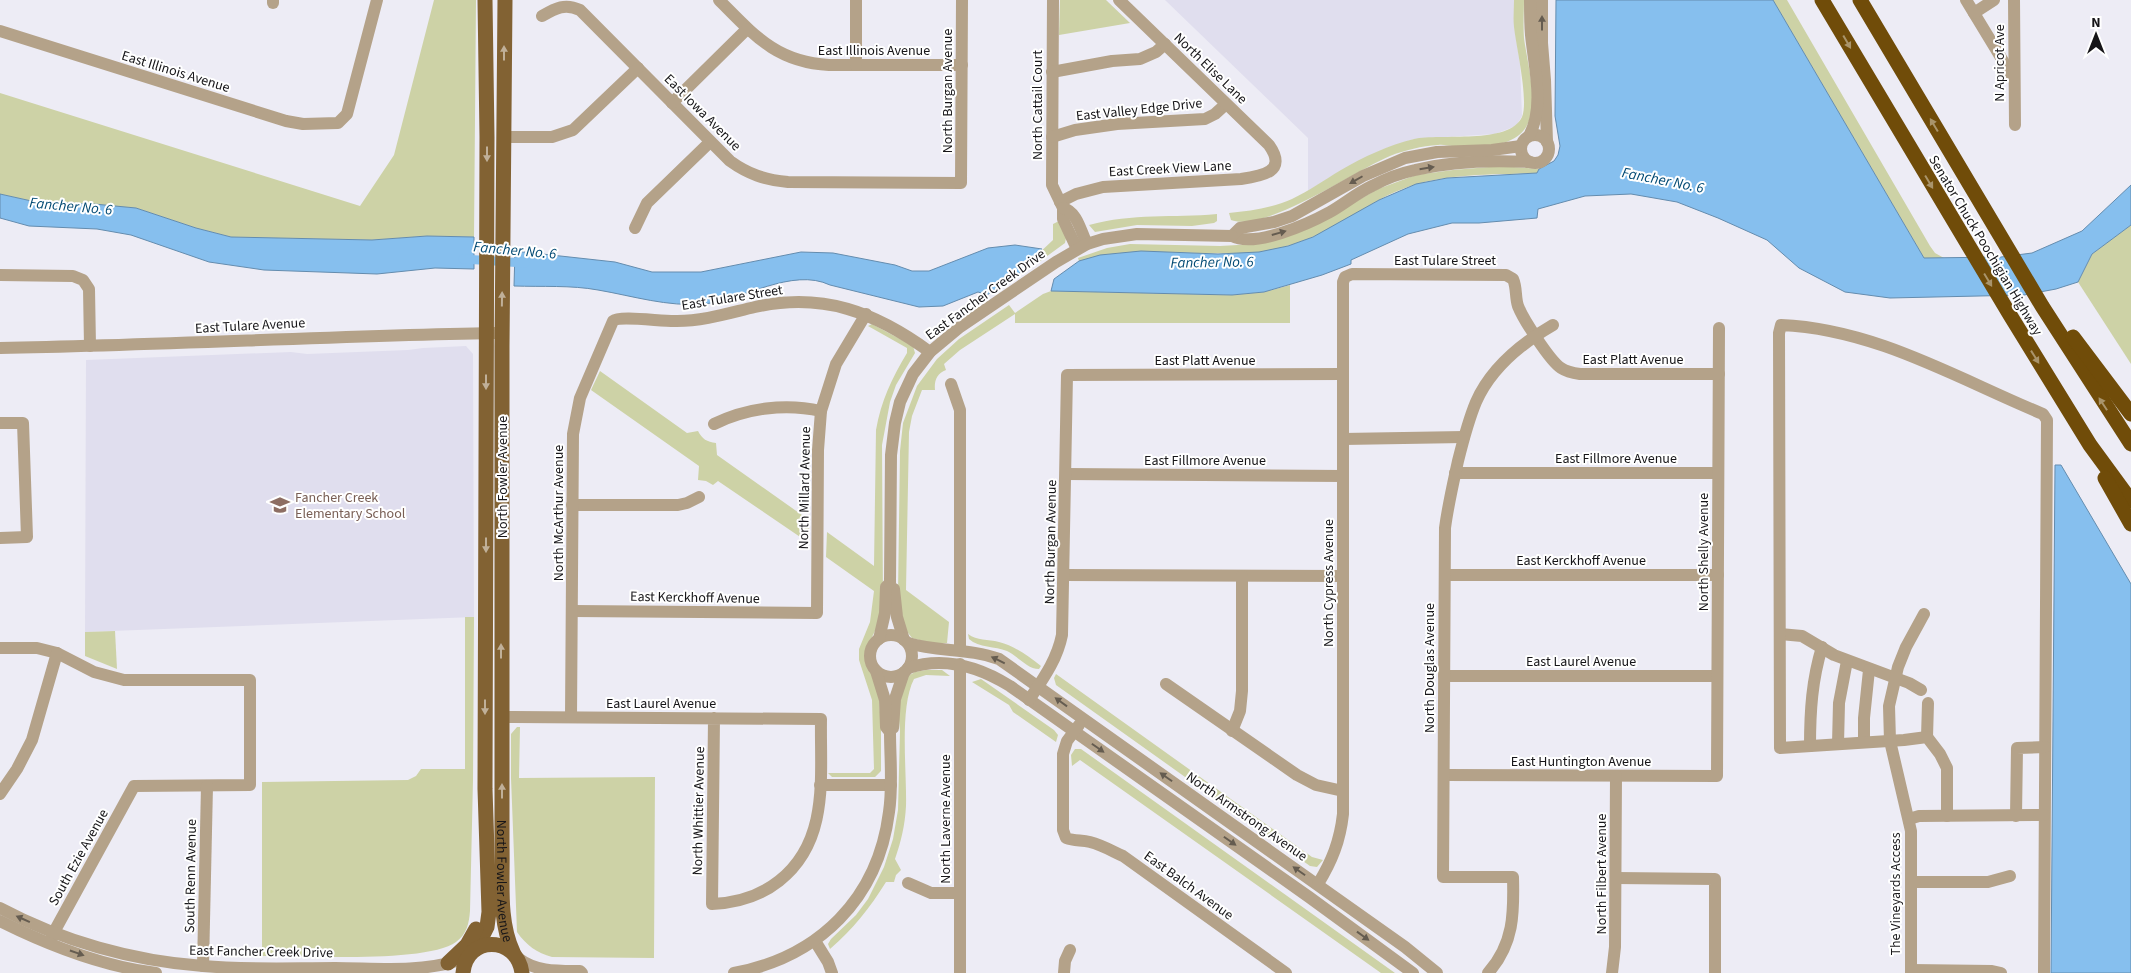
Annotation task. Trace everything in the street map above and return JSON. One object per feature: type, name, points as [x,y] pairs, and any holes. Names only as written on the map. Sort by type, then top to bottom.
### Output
[{"type":"highway","name":"Senator Chuck Poochigian Highway","points":[[1822,0],[2010,316],[2090,445],[2131,502]]},
{"type":"highway","name":"Senator Chuck Poochigian Highway","points":[[1860,0],[2042,306],[2131,444]]},
{"type":"highway","points":[[2042,306],[2062,322],[2091,364],[2131,414]]},
{"type":"highway","points":[[2090,445],[2102,472],[2131,524]]},
{"type":"main road","name":"North Fowler Avenue","points":[[463,973],[465,962],[485,934],[489,912],[484,789],[485,0]]},
{"type":"main road","name":"North Fowler Avenue","points":[[505,0],[501,717],[503,919],[505,932],[522,973]]},
{"type":"main road","points":[[486,40],[494,71],[494,128],[497,134],[504,137]]},
{"type":"main road","points":[[448,963],[467,945],[479,919],[484,789]]},
{"type":"main road","points":[[473,952],[491,944],[499,945],[515,955]]},
{"type":"street","name":"East Illinois Avenue","points":[[0,31],[286,121],[303,124],[338,123],[344,120],[347,114],[377,0]]},
{"type":"street","name":"East Illinois Avenue","points":[[719,0],[763,44],[794,60],[810,64],[962,65]]},
{"type":"street","points":[[856,0],[856,65]]},
{"type":"street","name":"North Burgan Avenue","points":[[961,183],[962,0]]},
{"type":"street","name":"North Cattail Court","points":[[1053,0],[1052,185],[1062,205],[1074,215],[1082,246]]},
{"type":"street","name":"North Elise Lane","points":[[1119,0],[1269,146],[1276,162]]},
{"type":"street","points":[[1530,0],[1530,33],[1536,81],[1536,108],[1535,119],[1525,141],[1522,154],[1530,162],[1536,163],[1544,159],[1549,151],[1542,44],[1542,0]]},
{"type":"street","points":[[1966,0],[2014,80]]},
{"type":"street","points":[[1974,12],[1994,0]]},
{"type":"street","name":"N Apricot Ave","points":[[2014,0],[2015,125]]},
{"type":"street","name":"East Iowa Avenue","points":[[542,16],[563,6],[573,6],[580,10],[730,161],[744,171],[761,178],[776,181],[961,183]]},
{"type":"street","points":[[672,104],[747,29]]},
{"type":"street","points":[[1052,72],[1112,61],[1140,59],[1156,52],[1165,44]]},
{"type":"street","points":[[504,137],[552,137],[573,130],[638,68]]},
{"type":"street","name":"East Valley Edge Drive","points":[[1052,137],[1107,125],[1206,119],[1226,104]]},
{"type":"street","points":[[1232,236],[1240,228],[1274,222],[1292,216],[1363,176],[1405,158],[1437,152],[1492,150],[1541,136],[1547,142]]},
{"type":"street","points":[[635,228],[647,203],[710,142]]},
{"type":"street","name":"East Creek View Lane","points":[[1062,205],[1076,194],[1103,187],[1251,178],[1271,172],[1276,162]]},
{"type":"street","name":"East Fancher Creek Drive","points":[[906,642],[896,617],[894,588],[890,583],[891,455],[895,423],[900,402],[912,374],[930,352],[960,327],[1082,246],[1103,239],[1137,234],[1232,236],[1240,240],[1255,238],[1297,227],[1331,212],[1373,185],[1415,170],[1453,164],[1530,162]]},
{"type":"street","name":"East Tulare Street","points":[[1345,277],[1352,274],[1506,275],[1513,279],[1516,285],[1518,305],[1524,318],[1536,334]]},
{"type":"street","points":[[0,275],[73,276],[82,280],[88,289],[90,346]]},
{"type":"street","name":"North Cypress Avenue","points":[[1318,884],[1335,853],[1343,814],[1343,282],[1345,277]]},
{"type":"street","name":"East Tulare Street","points":[[617,318],[656,321],[698,320],[755,307],[798,302],[829,304],[866,314],[898,330],[930,352]]},
{"type":"street","name":"North Millard Avenue","points":[[817,613],[818,450],[821,411],[836,364],[866,314]]},
{"type":"street","name":"North McArthur Avenue","points":[[571,717],[572,505],[575,416],[585,384],[604,345],[610,325],[617,318]]},
{"type":"street","name":"North Douglas Avenue","points":[[1488,973],[1501,956],[1508,942],[1514,911],[1513,877],[1443,877],[1444,528],[1449,495],[1464,437],[1476,401],[1497,369],[1517,349],[1536,334],[1552,325]]},
{"type":"street","points":[[1927,737],[1780,748],[1778,386],[1779,333],[1781,325],[1834,330],[1926,361],[1992,393],[2043,414],[2047,420],[2044,973]]},
{"type":"street","name":"North Shelly Avenue","points":[[1717,776],[1719,328]]},
{"type":"street","name":"East Tulare Avenue","points":[[0,348],[220,342],[265,338],[502,333]]},
{"type":"street","name":"East Platt Avenue","points":[[1536,334],[1554,362],[1567,372],[1580,374],[1719,374]]},
{"type":"street","name":"East Platt Avenue","points":[[1067,376],[1343,374]]},
{"type":"street","name":"North Burgan Avenue","points":[[1029,700],[1059,650],[1063,619],[1067,376]]},
{"type":"street","points":[[951,384],[960,410],[960,650]]},
{"type":"street","points":[[714,424],[738,414],[767,409],[792,407],[821,411]]},
{"type":"street","points":[[0,423],[23,423],[27,537],[0,538]]},
{"type":"street","points":[[1343,438],[1464,437]]},
{"type":"street","name":"East Fillmore Avenue","points":[[1455,473],[1718,473]]},
{"type":"street","name":"East Fillmore Avenue","points":[[1066,474],[1343,476]]},
{"type":"street","points":[[572,505],[678,505],[699,497]]},
{"type":"street","points":[[1064,575],[1343,576]]},
{"type":"street","name":"East Kerckhoff Avenue","points":[[1444,575],[1718,575]]},
{"type":"street","points":[[1232,731],[1240,711],[1242,691],[1242,576]]},
{"type":"street","name":"East Fancher Creek Drive","points":[[879,639],[885,612],[886,587],[890,583]]},
{"type":"street","name":"East Kerckhoff Avenue","points":[[573,611],[817,613]]},
{"type":"street","name":"The Vineyards Access","points":[[1911,972],[1909,819],[1890,741],[1889,706],[1894,679],[1906,647],[1924,614]]},
{"type":"street","points":[[1780,634],[1802,636],[1869,670],[1909,683],[1921,690]]},
{"type":"street","points":[[734,973],[775,962],[815,941],[845,914],[861,892],[880,856],[890,810],[890,732],[886,727],[885,700],[870,657],[872,647],[879,639],[892,635],[906,642],[912,658],[895,699],[894,727],[890,732]]},
{"type":"street","name":"North Armstrong Avenue","points":[[906,642],[935,650],[960,650],[999,659],[1318,884],[1412,952],[1437,973]]},
{"type":"street","points":[[1810,746],[1810,700],[1815,668],[1822,647]]},
{"type":"street","points":[[0,648],[37,648],[57,652],[94,672],[124,680],[250,680],[250,785],[207,786]]},
{"type":"street","points":[[0,794],[17,769],[32,740],[57,652]]},
{"type":"street","points":[[1838,744],[1839,703],[1847,660]]},
{"type":"street","points":[[876,671],[893,677],[906,670],[935,663],[960,664],[990,673],[1309,897],[1413,973]]},
{"type":"street","name":"North Laverne Avenue","points":[[960,664],[960,973]]},
{"type":"street","points":[[1864,742],[1864,718],[1869,670]]},
{"type":"street","name":"East Laurel Avenue","points":[[1444,676],[1717,676]]},
{"type":"street","points":[[1166,684],[1297,775],[1316,785],[1343,791]]},
{"type":"street","points":[[1928,703],[1927,737],[1940,754],[1947,768],[1947,816]]},
{"type":"street","name":"East Laurel Avenue","points":[[501,717],[821,719],[820,785]]},
{"type":"street","name":"North Whittier Avenue","points":[[714,718],[712,904],[732,902],[762,892],[794,868],[806,851],[814,834],[820,785]]},
{"type":"street","points":[[1074,731],[1083,719]]},
{"type":"street","name":"East Balch Avenue","points":[[1074,731],[1067,742],[1063,754],[1064,830],[1066,838],[1105,847],[1123,856],[1285,973]]},
{"type":"street","points":[[2016,816],[2017,748],[2045,748]]},
{"type":"street","name":"East Huntington Avenue","points":[[1444,775],[1717,776]]},
{"type":"street","name":"North Filbert Avenue","points":[[1612,973],[1616,947],[1616,776]]},
{"type":"street","points":[[820,785],[891,785]]},
{"type":"street","name":"South Ezie Avenue","points":[[52,938],[134,786],[207,786]]},
{"type":"street","name":"South Renn Avenue","points":[[203,966],[207,786]]},
{"type":"street","points":[[1909,819],[1919,816],[2044,815]]},
{"type":"street","points":[[1911,882],[1988,882],[2010,876]]},
{"type":"street","points":[[1616,878],[1716,878],[1715,973]]},
{"type":"street","points":[[908,883],[924,892],[960,893]]},
{"type":"street","name":"East Fancher Creek Drive","points":[[0,908],[52,938]]},
{"type":"street","name":"East Fancher Creek Drive","points":[[0,921],[52,938],[102,948],[152,970],[203,966],[381,968],[448,963],[473,952]]},
{"type":"street","points":[[815,941],[828,962],[832,973]]},
{"type":"street","points":[[1064,973],[1065,961],[1070,950]]},
{"type":"street","points":[[515,955],[527,965],[536,969],[580,971],[582,973]]},
{"type":"street","points":[[1911,972],[1992,971],[2001,973]]},
{"type":"shaded area","points":[[1165,0],[1514,0],[1514,26],[1520,64],[1522,116],[1516,126],[1495,134],[1414,139],[1384,149],[1342,170],[1308,191],[1308,138]]},
{"type":"shaded area","name":"Fancher Creek Elementary School","points":[[466,346],[473,354],[474,617],[85,632],[86,360],[291,352],[307,354]]},
{"type":"green space","points":[[434,0],[476,0],[474,237],[427,236],[372,240],[231,237],[196,228],[136,208],[36,202],[0,194],[0,93],[360,206],[394,155]]},
{"type":"green space","points":[[1060,0],[1106,0],[1130,23],[1059,35]]},
{"type":"green space","points":[[1514,0],[1524,0],[1524,38],[1532,85],[1532,110],[1529,121],[1518,136],[1510,141],[1491,146],[1440,145],[1420,147],[1402,152],[1375,163],[1287,209],[1246,222],[1231,220],[1229,213],[1261,209],[1292,199],[1358,161],[1395,145],[1426,137],[1489,135],[1515,126],[1522,117],[1524,98],[1514,27]]},
{"type":"green space","points":[[1773,0],[1787,0],[1930,246],[1935,253],[1944,258],[1924,258]]},
{"type":"green space","points":[[1501,166],[1539,169],[1537,173],[1465,176],[1429,181],[1412,186],[1395,192],[1327,230],[1299,242],[1257,253],[1135,252],[1098,256],[1079,261],[1078,258],[1107,248],[1130,244],[1220,246],[1255,244],[1341,210],[1378,189],[1416,175]]},
{"type":"green space","points":[[1217,214],[1217,221],[1214,223],[1192,226],[1137,225],[1095,232],[1089,225],[1137,217]]},
{"type":"green space","points":[[1059,221],[1066,238],[1065,243],[1039,262],[1036,262],[1036,256],[1053,240],[1053,224]]},
{"type":"green space","points":[[2131,225],[2131,364],[2078,282],[2092,254]]},
{"type":"green space","points":[[1290,285],[1290,323],[1015,323],[1015,314],[960,350],[944,364],[946,370],[940,373],[937,378],[935,390],[922,390],[912,416],[909,432],[906,590],[949,622],[947,643],[930,643],[912,638],[905,629],[898,594],[900,451],[903,423],[917,386],[937,359],[959,339],[1009,305],[1015,313],[1043,294],[1051,291],[1232,295],[1264,292]]},
{"type":"green space","points":[[872,324],[913,346],[915,353],[896,385],[890,402],[882,445],[883,601],[877,627],[867,647],[866,660],[878,686],[881,726],[881,771],[875,777],[832,777],[828,773],[870,773],[874,769],[872,700],[859,660],[859,649],[870,622],[874,591],[826,557],[827,532],[874,566],[876,430],[884,399],[907,353],[907,348],[868,326]]},
{"type":"green space","points":[[600,371],[687,433],[698,431],[705,440],[716,443],[717,455],[809,520],[809,543],[718,481],[713,485],[706,481],[698,480],[699,466],[591,390]]},
{"type":"green space","points":[[465,617],[474,617],[470,911],[465,932],[456,942],[441,949],[419,953],[363,957],[262,956],[262,782],[408,780],[416,776],[421,769],[465,769]]},
{"type":"green space","points":[[115,631],[117,669],[85,656],[85,632]]},
{"type":"green space","points":[[968,634],[975,638],[1010,646],[1041,666],[1039,669],[1035,668],[1027,665],[1007,651],[977,644],[969,639]]},
{"type":"green space","points":[[942,670],[950,676],[926,675],[914,679],[909,691],[905,723],[905,813],[895,859],[901,870],[896,875],[894,882],[886,882],[861,918],[830,949],[828,944],[831,939],[856,915],[868,899],[884,867],[893,839],[898,810],[900,731],[898,708],[908,676],[915,672]]},
{"type":"green space","points":[[1056,674],[1312,857],[1323,860],[1317,867],[1310,866],[1056,685],[1054,678]]},
{"type":"green space","points":[[981,679],[1054,730],[1058,735],[1056,742],[1013,712],[1009,705],[972,682]]},
{"type":"green space","points":[[517,727],[520,727],[519,778],[655,777],[654,958],[552,957],[532,948],[517,932],[511,734]]},
{"type":"green space","points":[[1075,749],[1081,749],[1395,973],[1381,973],[1080,760],[1072,766],[1071,755]]},
{"type":"water","points":[[1556,0],[1773,0],[1924,258],[2001,257],[2032,253],[2082,231],[2131,185],[2131,225],[2092,254],[2078,282],[2056,289],[2024,295],[1890,298],[1845,292],[1799,268],[1767,240],[1677,202],[1631,194],[1585,196],[1538,209],[1537,218],[1479,223],[1452,223],[1408,234],[1351,260],[1351,264],[1322,275],[1264,292],[1232,295],[1051,291],[1054,279],[1079,261],[1100,255],[1141,251],[1218,254],[1259,252],[1288,246],[1313,237],[1379,200],[1416,184],[1447,178],[1537,173],[1539,169],[1554,161],[1560,146],[1555,116]]},
{"type":"water","points":[[0,194],[36,202],[136,208],[196,228],[231,237],[372,240],[427,236],[474,237],[474,269],[435,268],[377,274],[264,270],[209,262],[131,235],[97,229],[29,226],[0,218]]},
{"type":"water","points":[[1015,245],[1042,249],[1036,256],[1036,262],[987,295],[978,292],[943,306],[919,307],[815,280],[784,282],[719,301],[690,305],[588,288],[514,286],[515,251],[615,262],[652,272],[701,272],[801,252],[833,253],[895,265],[912,271],[929,271],[988,248]]},
{"type":"water","points":[[2055,465],[2061,465],[2131,584],[2131,973],[2051,973]]},
{"type":"waterway","name":"Fancher No. 6","points":[[463,259],[525,263]]},
{"type":"place","name":"Fancher Creek Elementary School","points":[[280,505]]}]
